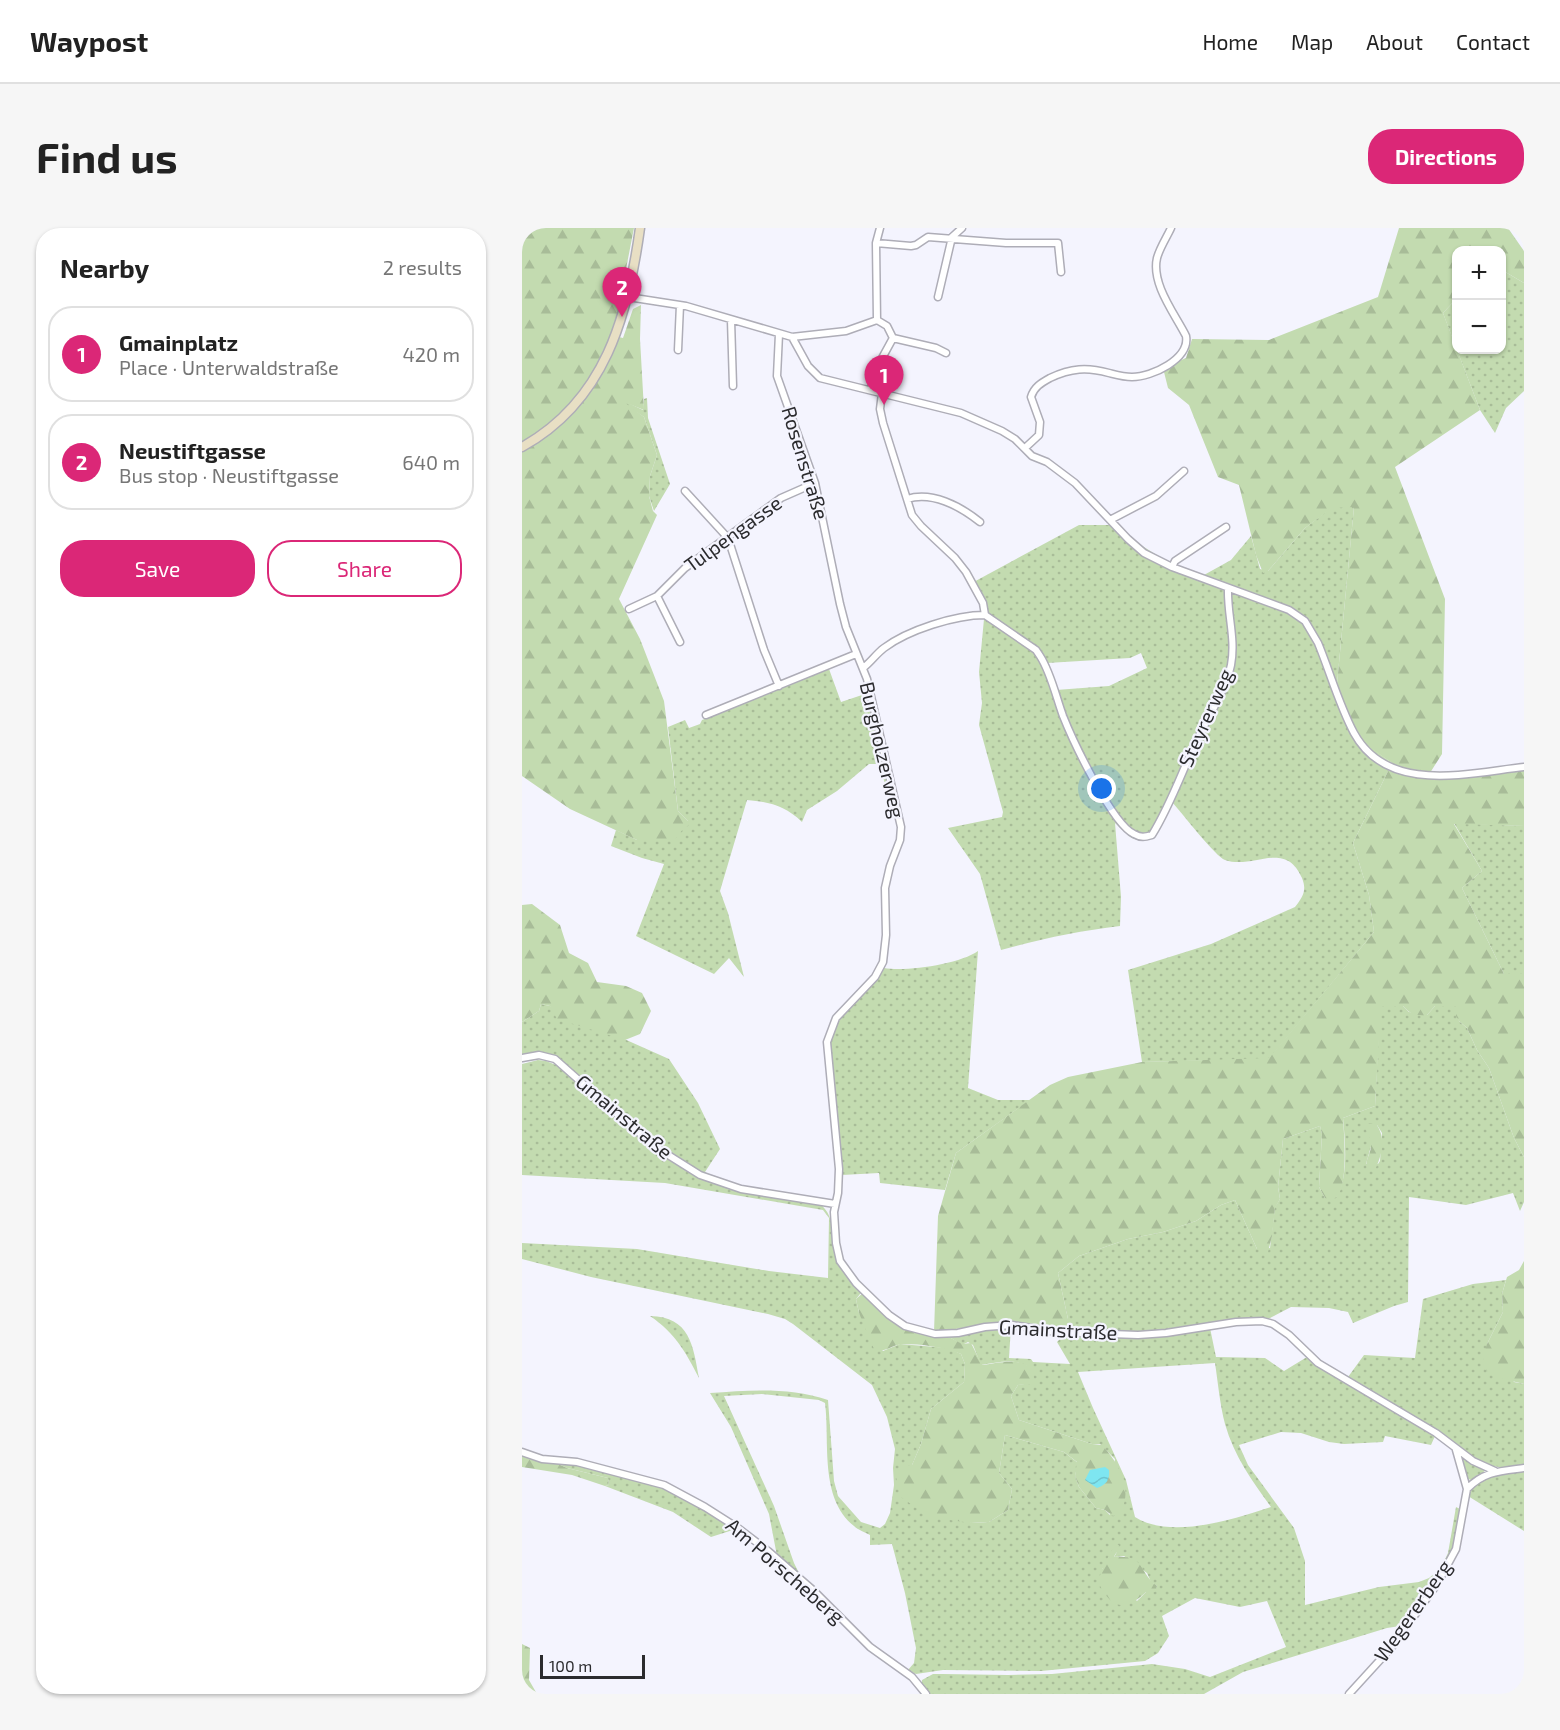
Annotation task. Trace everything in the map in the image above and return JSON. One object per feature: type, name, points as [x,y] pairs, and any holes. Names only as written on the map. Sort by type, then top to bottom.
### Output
[{"type":"street","points":[[522,447],[561,419],[595,379],[608,357],[627,297],[640,228]]},
{"type":"street","points":[[877,321],[876,243],[880,228]]},
{"type":"street","points":[[938,297],[952,237],[962,228]]},
{"type":"street","points":[[1025,448],[1039,435],[1040,422],[1031,397],[1035,388],[1043,382],[1076,368],[1122,376],[1140,376],[1173,361],[1185,351],[1188,344],[1186,336],[1165,297],[1157,274],[1157,256],[1171,228]]},
{"type":"street","points":[[876,243],[911,246],[928,237],[952,237],[1006,243],[1058,243],[1061,272]]},
{"type":"street","points":[[627,297],[680,305],[792,338],[846,331],[877,321],[888,326],[893,338]]},
{"type":"street","points":[[678,350],[680,305]]},
{"type":"street","points":[[731,320],[733,386]]},
{"type":"street","name":"Rosenstraße","points":[[779,334],[777,376],[815,483],[846,627]]},
{"type":"street","points":[[792,338],[808,366],[820,378],[970,416],[1010,435],[1032,456],[1047,462],[1075,483],[1136,547],[1153,558],[1275,604],[1305,621],[1318,643],[1354,733],[1366,749],[1385,763],[1407,773],[1428,777],[1524,767]]},
{"type":"street","points":[[893,338],[936,348],[946,353]]},
{"type":"street","points":[[871,390],[875,371],[893,338]]},
{"type":"street","points":[[882,393],[880,409],[915,519],[956,558],[983,603],[985,615]]},
{"type":"street","points":[[1110,520],[1156,496],[1185,471]]},
{"type":"street","name":"Tulpengasse","points":[[629,609],[657,596],[685,568],[781,498],[815,483]]},
{"type":"street","points":[[685,491],[728,538],[764,650],[779,686]]},
{"type":"street","points":[[907,499],[937,498],[980,522]]},
{"type":"street","points":[[1172,567],[1175,561],[1226,527]]},
{"type":"street","name":"Steyrerweg","points":[[985,615],[1036,650],[1068,728],[1116,818],[1132,834],[1142,837],[1152,835],[1160,822],[1231,666],[1233,649],[1228,588]]},
{"type":"street","points":[[657,596],[680,642]]},
{"type":"street","name":"Burgholzerweg","points":[[863,668],[884,648],[911,634],[964,616],[985,615]]},
{"type":"street","name":"Burgholzerweg","points":[[835,1204],[839,1169],[828,1035],[836,1018],[875,977],[883,962],[886,935],[885,888],[900,840],[901,827],[863,668],[846,627]]},
{"type":"street","name":"Burgholzerweg","points":[[706,715],[856,654]]},
{"type":"street","name":"Gmainstraße","points":[[522,1058],[539,1056],[555,1059],[641,1135],[700,1175],[741,1189],[835,1204],[834,1226],[837,1254],[843,1266],[880,1306],[905,1326],[935,1334],[1012,1325],[1056,1332],[1138,1335],[1236,1322],[1262,1321],[1282,1329],[1318,1363],[1436,1433],[1473,1461],[1495,1471]]},
{"type":"street","name":"Wegererberg","points":[[1349,1694],[1391,1648],[1448,1566],[1456,1550],[1467,1489],[1456,1450]]},
{"type":"street","name":"Am Porscheberg","points":[[522,1452],[542,1459],[577,1462],[664,1485],[705,1507],[768,1551],[814,1591],[870,1647],[912,1677],[926,1694]]},
{"type":"street","points":[[1467,1489],[1474,1482],[1495,1471],[1524,1468]]},
{"type":"green space","points":[[522,228],[634,228],[611,335],[623,338],[633,309],[641,305],[640,339],[644,410],[624,402],[644,417],[657,455],[650,476],[649,496],[653,511],[657,515],[619,599],[640,639],[664,701],[678,811],[689,825],[674,841],[637,840],[570,809],[522,776]]},
{"type":"green space","points":[[1399,228],[1508,228],[1524,251],[1524,283],[1506,272],[1506,246],[1452,246],[1452,303],[1443,313],[1452,337],[1452,354],[1459,354],[1480,410],[1395,467],[1445,599],[1442,754],[1428,776],[1524,767],[1524,826],[1454,824],[1482,871],[1462,888],[1504,974],[1524,974],[1524,1157],[1514,1138],[1489,1068],[1477,1050],[1467,1028],[1456,1016],[1457,1006],[1435,1006],[1427,1015],[1416,1015],[1403,1006],[1381,1006],[1375,1106],[1343,1118],[1345,1161],[1339,1193],[1334,1199],[1325,1198],[1319,1187],[1322,1134],[1320,1126],[1283,1139],[1278,1187],[1280,1199],[1275,1208],[1268,1252],[1257,1249],[1235,1200],[1221,1205],[1196,1221],[1163,1232],[1128,1239],[1079,1256],[1058,1273],[1068,1319],[1066,1328],[1044,1328],[1006,1322],[934,1332],[938,1216],[956,1153],[1050,1085],[1068,1077],[1142,1062],[1269,1058],[1374,932],[1369,895],[1353,843],[1392,763],[1355,737],[1336,694],[1354,507],[1332,508],[1305,528],[1268,571],[1263,573],[1256,555],[1239,485],[1218,477],[1189,405],[1168,388],[1163,368],[1186,358],[1192,339],[1269,340],[1378,297]]},
{"type":"green space","points":[[1506,272],[1524,283],[1524,391],[1506,408],[1495,433],[1480,410],[1459,354],[1506,354]]},
{"type":"green space","points":[[1452,303],[1452,337],[1443,313]]},
{"type":"green space","points":[[647,398],[648,418],[670,484],[654,511],[649,496],[650,476],[657,455],[644,417],[624,404],[624,401],[643,410],[644,399]]},
{"type":"green space","points":[[1332,507],[1354,507],[1336,694],[1355,736],[1392,763],[1353,843],[1369,895],[1374,932],[1269,1059],[1142,1062],[1128,970],[1211,944],[1295,907],[1303,893],[1302,878],[1295,866],[1287,860],[1268,858],[1236,862],[1225,860],[1207,843],[1172,802],[1154,837],[1136,840],[1115,823],[1121,897],[1120,926],[1030,942],[1001,950],[980,874],[948,828],[1002,817],[1003,812],[979,725],[982,703],[979,672],[984,619],[980,603],[970,584],[1079,525],[1118,525],[1158,556],[1204,575],[1231,560],[1251,536],[1260,569],[1268,571],[1305,528]],"holes":[[[1141,653],[1147,668],[1109,686],[1056,690],[1047,663],[1130,658]]]},
{"type":"green space","points":[[829,669],[841,702],[868,693],[898,827],[879,764],[869,764],[837,791],[807,810],[802,822],[777,806],[747,800],[720,891],[744,977],[729,958],[714,974],[636,936],[664,864],[611,846],[616,830],[637,840],[688,821],[678,811],[668,727],[685,720],[689,728],[700,724],[702,720]]},
{"type":"green space","points":[[1454,823],[1524,826],[1524,974],[1504,974],[1462,888],[1482,871]]},
{"type":"green space","points":[[532,904],[560,925],[569,953],[588,963],[597,982],[626,986],[642,993],[651,1011],[640,1034],[625,1040],[557,1019],[550,1006],[541,1004],[539,1011],[522,1022],[522,905]]},
{"type":"green space","points":[[978,951],[968,1088],[998,1100],[1030,1100],[956,1153],[945,1190],[880,1183],[879,1173],[842,1175],[830,1044],[839,1022],[884,968],[905,969],[932,966],[959,960]]},
{"type":"green space","points":[[541,1004],[669,1059],[698,1103],[720,1149],[705,1172],[715,1178],[693,1168],[650,1140],[554,1055],[542,1052],[522,1055],[522,1022],[539,1011]]},
{"type":"green space","points":[[1380,1006],[1403,1006],[1409,1012],[1427,1015],[1435,1006],[1457,1006],[1459,1021],[1467,1028],[1477,1050],[1489,1068],[1514,1138],[1524,1157],[1524,1202],[1520,1211],[1513,1193],[1466,1205],[1409,1197],[1408,1302],[1353,1323],[1348,1312],[1329,1308],[1291,1307],[1266,1320],[1241,1319],[1148,1332],[1044,1328],[1068,1319],[1058,1273],[1079,1256],[1128,1239],[1163,1232],[1196,1221],[1221,1205],[1235,1200],[1257,1249],[1270,1248],[1275,1207],[1280,1199],[1278,1187],[1283,1139],[1320,1126],[1322,1134],[1319,1187],[1325,1198],[1336,1197],[1343,1180],[1344,1170],[1343,1118],[1375,1106]],"holes":[[[1377,1125],[1382,1133],[1380,1161],[1378,1164],[1366,1164]]]},
{"type":"green space","points":[[538,1060],[556,1065],[658,1151],[695,1175],[714,1184],[749,1192],[819,1203],[825,1209],[831,1222],[837,1260],[845,1273],[864,1292],[856,1299],[859,1313],[883,1351],[900,1344],[948,1348],[961,1354],[965,1364],[964,1382],[931,1409],[912,1465],[971,1523],[989,1522],[1008,1510],[1012,1489],[999,1473],[1005,1435],[1064,1452],[1078,1463],[1075,1476],[1079,1487],[1096,1508],[1105,1510],[1110,1515],[1115,1459],[1100,1444],[1092,1444],[1019,1420],[1011,1396],[1018,1385],[1031,1383],[1027,1366],[1011,1362],[981,1365],[973,1345],[968,1342],[962,1345],[951,1338],[944,1337],[1011,1326],[1009,1358],[1070,1364],[1057,1342],[1065,1334],[1149,1337],[1210,1328],[1216,1357],[1265,1358],[1284,1371],[1307,1357],[1345,1383],[1435,1436],[1431,1445],[1385,1436],[1383,1442],[1344,1444],[1301,1433],[1281,1432],[1239,1445],[1248,1465],[1294,1528],[1305,1561],[1305,1605],[1379,1587],[1419,1582],[1429,1578],[1441,1568],[1448,1553],[1456,1507],[1460,1509],[1449,1560],[1439,1576],[1432,1580],[1432,1585],[1402,1628],[1400,1626],[1387,1628],[1243,1672],[1204,1694],[929,1694],[922,1680],[933,1674],[1052,1674],[1152,1664],[1185,1669],[1210,1677],[1286,1647],[1267,1601],[1240,1607],[1195,1598],[1162,1616],[1169,1636],[1158,1653],[1145,1661],[1041,1671],[943,1670],[916,1674],[908,1670],[914,1663],[916,1648],[892,1544],[870,1545],[870,1535],[854,1526],[843,1514],[835,1500],[828,1469],[825,1403],[819,1400],[762,1394],[724,1396],[774,1506],[801,1577],[777,1556],[769,1514],[731,1427],[710,1393],[785,1391],[828,1400],[834,1481],[838,1496],[861,1522],[880,1528],[885,1524],[890,1513],[894,1485],[895,1449],[887,1417],[872,1385],[785,1319],[591,1277],[522,1259],[522,1243],[637,1249],[769,1271],[828,1278],[829,1218],[823,1210],[665,1183],[522,1175],[522,1064]],"holes":[[[1215,1363],[1225,1424],[1233,1447],[1244,1468],[1271,1507],[1203,1525],[1166,1527],[1150,1524],[1135,1517],[1126,1480],[1078,1372]],[[1117,1552],[1114,1557],[1124,1556],[1147,1573],[1151,1582],[1157,1586],[1154,1592],[1146,1592],[1137,1601],[1102,1569]]]},
{"type":"green space","points":[[1369,1123],[1377,1125],[1382,1141],[1380,1159],[1375,1170],[1367,1169],[1366,1166],[1371,1147],[1366,1129]]},
{"type":"green space","points":[[1524,1261],[1524,1384],[1495,1377],[1485,1369],[1483,1357],[1503,1312],[1502,1294],[1507,1277],[1519,1270]]},
{"type":"green space","points":[[1506,1280],[1502,1294],[1503,1312],[1487,1344],[1514,1382],[1524,1384],[1524,1466],[1505,1468],[1480,1462],[1431,1427],[1348,1377],[1364,1355],[1415,1358],[1423,1299],[1473,1284]]},
{"type":"green space","points":[[864,1292],[904,1329],[925,1335],[951,1338],[962,1344],[971,1343],[982,1365],[1014,1362],[1029,1366],[1033,1372],[1034,1381],[1031,1384],[1018,1385],[1011,1396],[1019,1420],[1092,1444],[1102,1445],[1114,1460],[1123,1477],[1125,1494],[1120,1513],[1113,1516],[1105,1510],[1096,1508],[1079,1487],[1075,1476],[1077,1462],[1064,1452],[1005,1435],[999,1473],[1012,1489],[1008,1510],[989,1522],[971,1523],[929,1517],[901,1497],[896,1477],[901,1467],[912,1465],[931,1409],[964,1382],[965,1364],[961,1354],[932,1346],[903,1344],[883,1350],[874,1349],[859,1313],[856,1299]]},
{"type":"green space","points":[[650,1316],[674,1321],[682,1327],[691,1344],[699,1378],[679,1344],[667,1329]]},
{"type":"green space","points":[[522,1448],[567,1468],[608,1478],[609,1485],[605,1486],[572,1475],[522,1467]]},
{"type":"green space","points":[[1462,1458],[1486,1470],[1471,1480],[1468,1479]]},
{"type":"green space","points":[[554,1462],[589,1468],[666,1489],[736,1529],[711,1537],[673,1512],[605,1486],[609,1485],[608,1478],[567,1468]]},
{"type":"green space","points":[[1524,1470],[1524,1531],[1468,1496],[1478,1483],[1485,1479]]},
{"type":"green space","points":[[1115,1544],[1119,1545],[1114,1557],[1132,1558],[1137,1561],[1157,1586],[1155,1592],[1146,1592],[1131,1603],[1119,1605],[1103,1591],[1098,1582]]},
{"type":"green space","points":[[522,1644],[530,1648],[529,1680],[537,1694],[522,1694]]},
{"type":"water","points":[[1105,1467],[1109,1470],[1109,1477],[1103,1485],[1097,1488],[1085,1480],[1090,1470]]},
{"type":"place","name":"Neustiftgasse","points":[[622,317]]},
{"type":"place","name":"Gmainplatz","points":[[884,405]]}]
